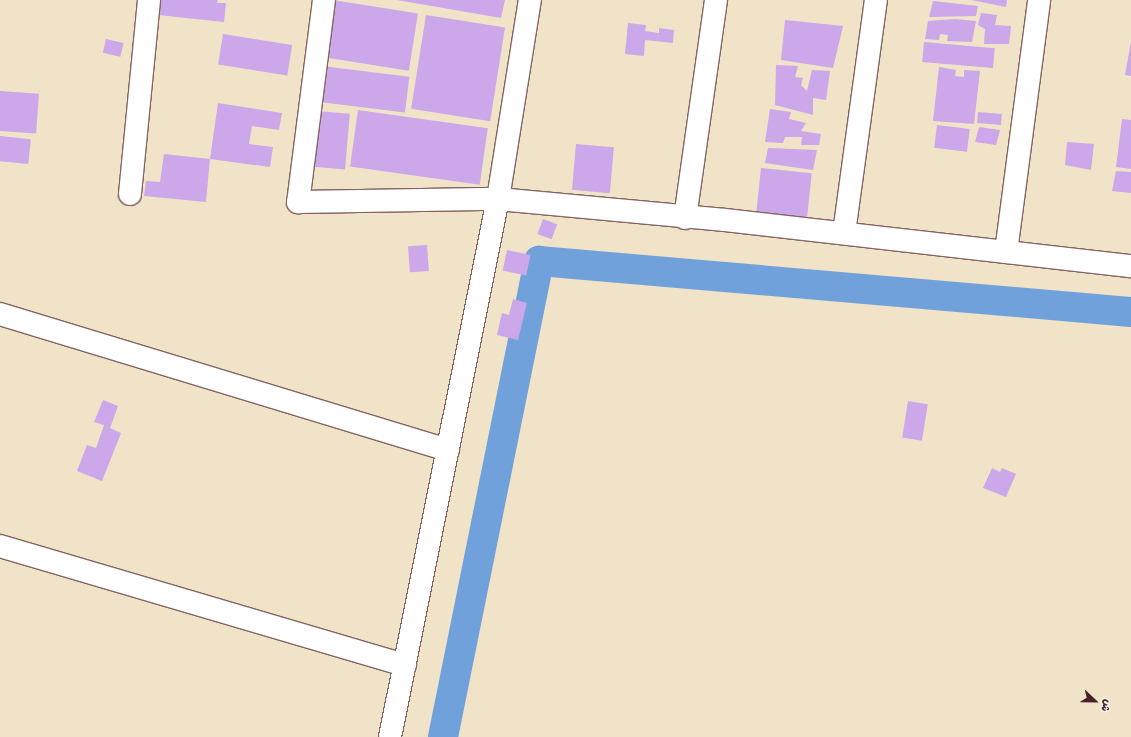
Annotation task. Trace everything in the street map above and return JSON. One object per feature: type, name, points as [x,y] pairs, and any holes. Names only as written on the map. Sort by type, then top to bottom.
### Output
[{"type":"street","points":[[130,194],[149,0]]},
{"type":"street","points":[[324,0],[298,202],[498,199],[844,233],[1131,266]]},
{"type":"street","points":[[390,737],[406,665],[498,199],[530,0]]},
{"type":"street","points":[[685,218],[716,0]]},
{"type":"street","points":[[844,233],[876,0]]},
{"type":"street","points":[[1006,252],[1039,0]]},
{"type":"street","points":[[0,314],[448,450]]},
{"type":"street","points":[[0,546],[406,665]]},
{"type":"building","points":[[159,0],[218,0],[217,3],[226,3],[224,22],[158,15]]},
{"type":"building","points":[[333,0],[418,13],[409,71],[324,57]]},
{"type":"building","points":[[397,0],[505,0],[501,18]]},
{"type":"building","points":[[971,0],[1007,0],[1006,7]]},
{"type":"building","points":[[933,1],[978,6],[976,16],[929,17]]},
{"type":"building","points":[[981,13],[997,15],[995,25],[1011,26],[1009,44],[984,44],[985,29],[978,25]]},
{"type":"building","points":[[426,15],[505,28],[490,121],[411,109]]},
{"type":"building","points":[[955,19],[976,21],[972,42],[947,41],[948,35],[940,34],[939,40],[925,39],[928,21]]},
{"type":"building","points":[[785,20],[843,26],[833,68],[781,60]]},
{"type":"building","points":[[628,23],[646,25],[645,31],[659,33],[659,28],[674,30],[673,43],[645,40],[644,56],[625,54]]},
{"type":"building","points":[[223,34],[292,45],[287,76],[218,65]]},
{"type":"building","points":[[106,39],[124,43],[120,57],[103,53]]},
{"type":"building","points":[[924,42],[995,48],[993,68],[922,62]]},
{"type":"building","points":[[1131,42],[1131,76],[1125,75]]},
{"type":"building","points":[[776,65],[798,66],[795,77],[803,78],[801,85],[807,91],[812,70],[830,71],[826,100],[813,98],[813,115],[775,105]]},
{"type":"building","points":[[322,66],[409,77],[405,112],[318,102]]},
{"type":"building","points":[[939,67],[956,70],[955,76],[964,77],[964,70],[980,71],[974,124],[933,121]]},
{"type":"building","points":[[0,91],[39,94],[36,134],[0,131]]},
{"type":"building","points":[[218,103],[282,113],[279,130],[252,126],[249,144],[273,147],[270,167],[210,159]]},
{"type":"building","points":[[770,109],[791,112],[789,119],[806,123],[801,131],[821,134],[819,145],[801,145],[802,137],[785,137],[783,143],[765,142]]},
{"type":"building","points":[[358,110],[488,128],[480,185],[350,166]]},
{"type":"building","points":[[318,111],[350,114],[345,170],[313,167]]},
{"type":"building","points":[[978,112],[1002,114],[1001,125],[977,123]]},
{"type":"building","points":[[1122,119],[1131,120],[1131,169],[1116,167]]},
{"type":"building","points":[[937,125],[970,129],[967,152],[934,148]]},
{"type":"building","points":[[979,127],[1000,130],[996,145],[975,142]]},
{"type":"building","points":[[0,136],[31,139],[28,164],[0,161]]},
{"type":"building","points":[[1067,142],[1094,144],[1091,170],[1065,165]]},
{"type":"building","points":[[576,144],[614,147],[610,193],[572,190]]},
{"type":"building","points":[[768,148],[817,150],[813,170],[765,163]]},
{"type":"building","points":[[164,154],[210,159],[206,202],[144,196],[146,181],[160,182]]},
{"type":"building","points":[[761,168],[812,173],[806,224],[756,219]]},
{"type":"building","points":[[1116,171],[1131,172],[1131,193],[1112,191]]},
{"type":"building","points":[[543,219],[557,224],[552,239],[538,234]]},
{"type":"building","points":[[427,245],[429,271],[410,272],[408,246]]},
{"type":"building","points":[[507,250],[530,255],[526,276],[503,271]]},
{"type":"building","points":[[513,299],[527,303],[518,340],[497,335],[502,313],[509,315]]},
{"type":"building","points":[[103,400],[118,406],[110,428],[121,433],[102,481],[77,471],[87,445],[96,448],[104,425],[94,422]]},
{"type":"building","points":[[908,401],[928,404],[922,441],[902,438]]},
{"type":"building","points":[[992,468],[1000,472],[1002,468],[1016,474],[1006,497],[983,488]]},
{"type":"waterway","points":[[443,737],[539,261],[1131,312]]}]
